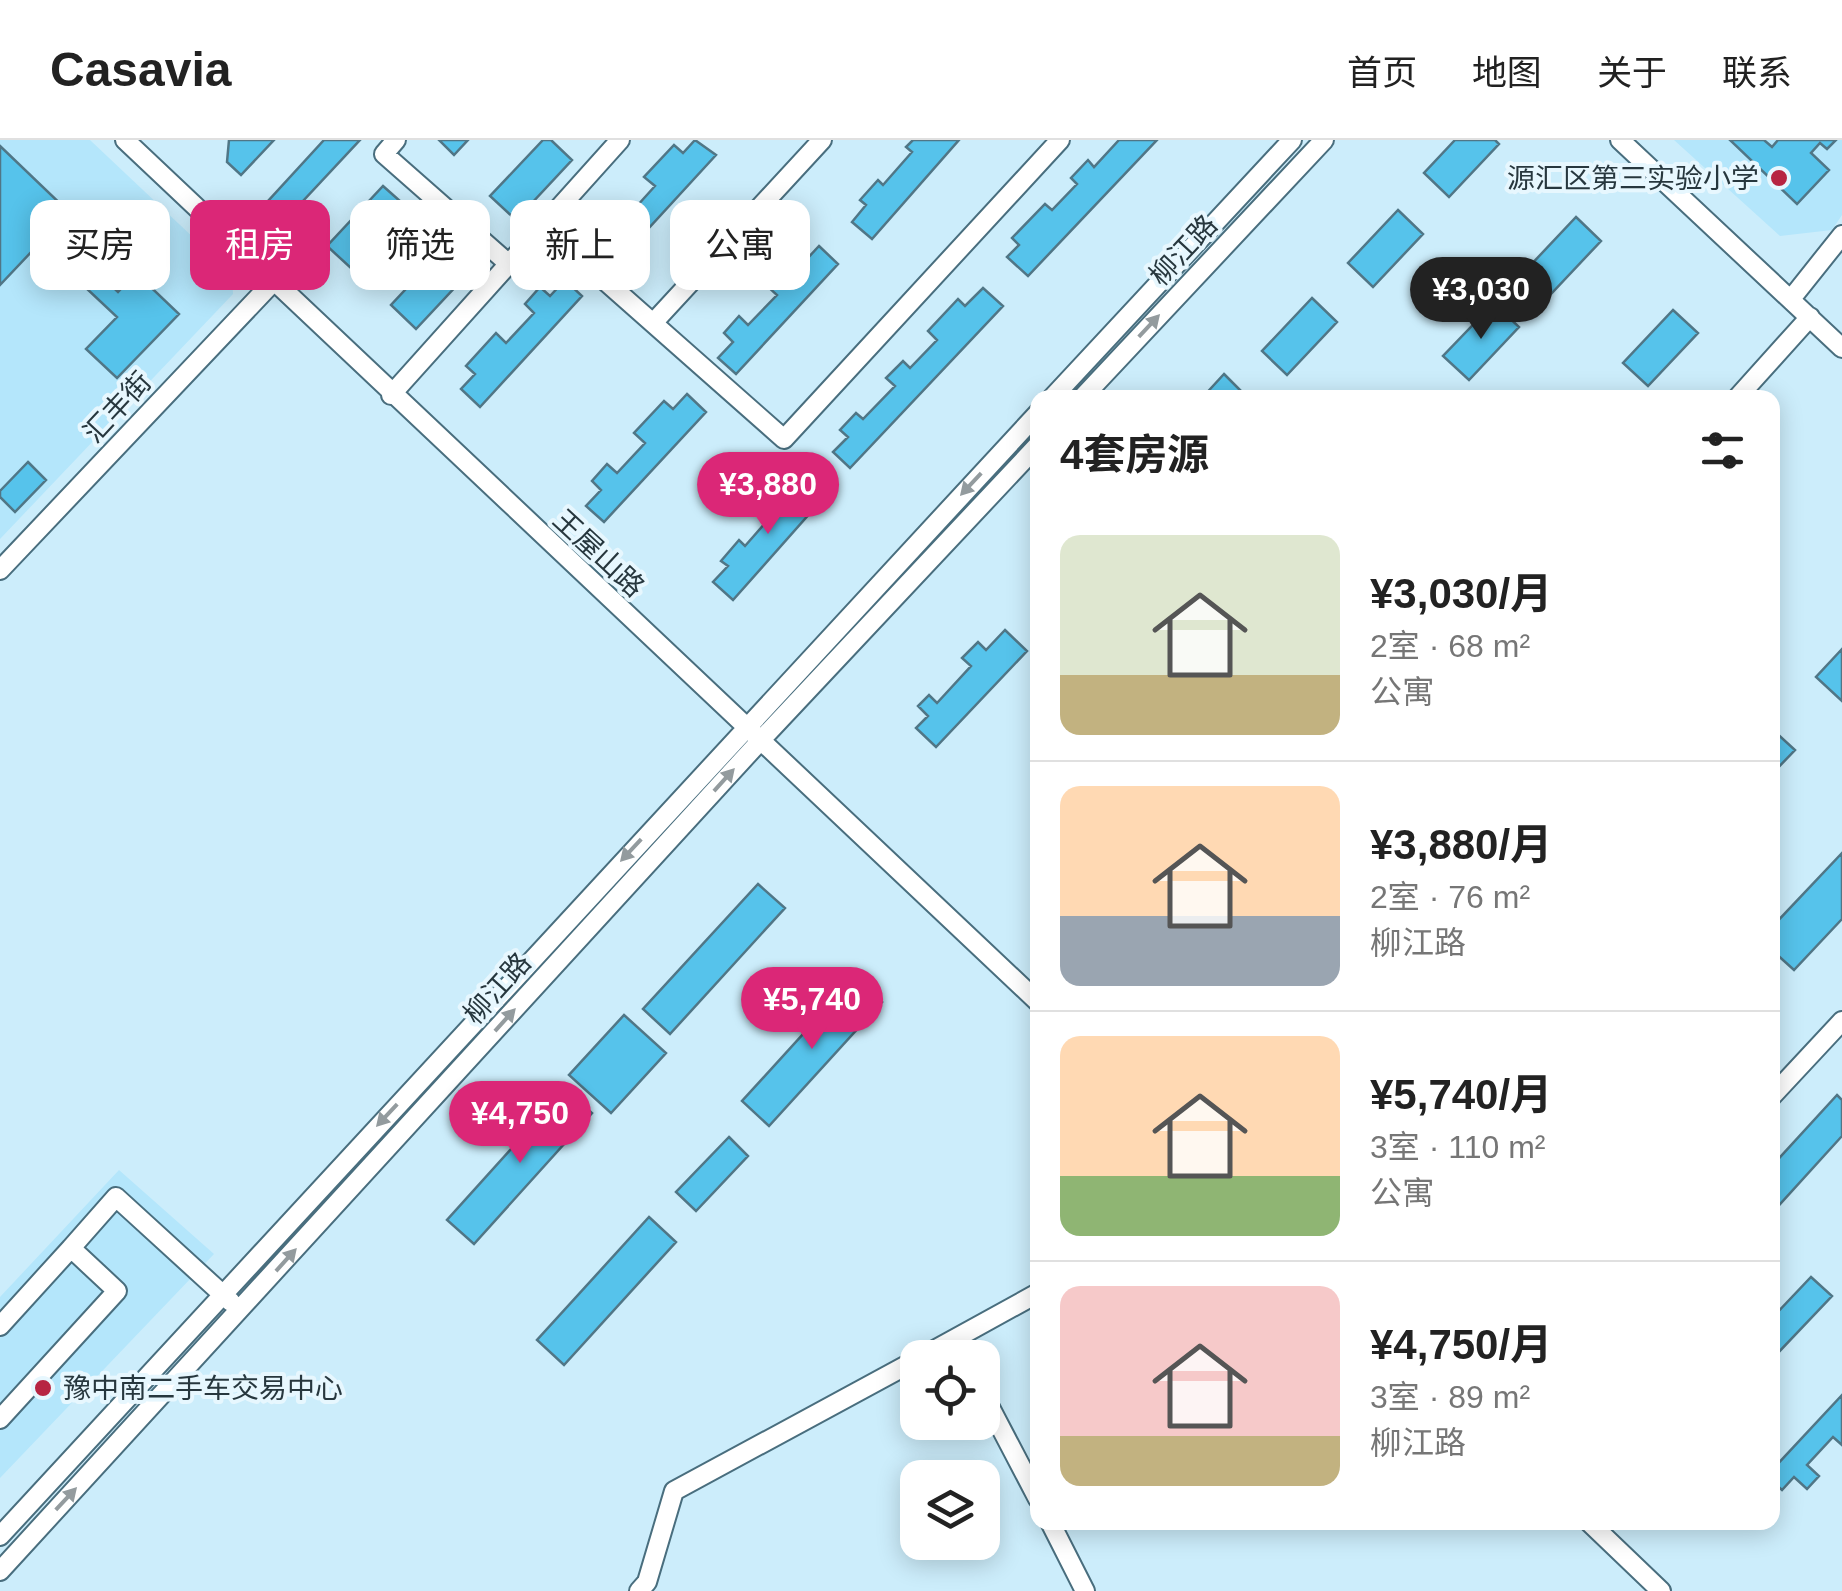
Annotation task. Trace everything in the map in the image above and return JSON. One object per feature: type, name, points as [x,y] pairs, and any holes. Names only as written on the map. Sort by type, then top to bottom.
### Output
[{"type":"street","name":"王屋山路","points":[[125,140],[190,202]]},
{"type":"street","points":[[391,395],[509,264],[384,154],[396,140]]},
{"type":"street","points":[[566,200],[620,140]]},
{"type":"street","points":[[654,324],[822,140]]},
{"type":"street","points":[[615,290],[784,439],[1060,140]]},
{"type":"street","name":"柳江路","points":[[1059,390],[1292,140]]},
{"type":"street","name":"柳江路","points":[[1090,390],[1324,140]]},
{"type":"street","points":[[1620,140],[1842,348]]},
{"type":"street","points":[[1791,299],[1842,234]]},
{"type":"street","name":"汇丰街","points":[[0,570],[265,290]]},
{"type":"street","name":"王屋山路","points":[[281,290],[1030,994]]},
{"type":"street","points":[[1745,390],[1810,317]]},
{"type":"street","name":"柳江路","points":[[0,1536],[1030,421]]},
{"type":"street","name":"柳江路","points":[[0,1571],[760,741],[1030,454]]},
{"type":"street","points":[[1780,1087],[1842,1021]]},
{"type":"street","points":[[0,1326],[116,1197],[240,1310]]},
{"type":"street","points":[[0,1419],[117,1291],[70,1248]]},
{"type":"street","points":[[955,1339],[1030,1298]]},
{"type":"street","points":[[639,1591],[648,1582],[674,1490],[900,1368]]},
{"type":"street","points":[[1000,1426],[1030,1484]]},
{"type":"street","points":[[1054,1530],[1085,1591]]},
{"type":"street","points":[[1597,1530],[1661,1591]]},
{"type":"shaded area","points":[[0,140],[90,140],[154,200],[30,200],[30,290],[170,290],[170,215],[190,234],[190,290],[233,290],[233,294],[0,539]]},
{"type":"shaded area","name":"源汇区第三实验小学","points":[[1674,140],[1842,140],[1842,215],[1832,230],[1780,236]]},
{"type":"shaded area","name":"豫中南二手车交易中心","points":[[119,1170],[214,1254],[0,1478],[0,1297]]},
{"type":"building","points":[[229,140],[274,140],[241,175],[227,162]]},
{"type":"building","points":[[324,140],[360,140],[304,200],[269,200]]},
{"type":"building","points":[[439,140],[468,140],[454,155]]},
{"type":"building","points":[[543,140],[551,140],[572,160],[535,200],[510,200],[510,214],[490,196]]},
{"type":"building","points":[[695,140],[716,155],[675,200],[670,200],[670,205],[650,227],[650,200],[642,200],[655,186],[644,177],[674,145],[683,153]]},
{"type":"building","points":[[913,140],[959,140],[872,239],[852,222],[866,205],[860,200],[878,180],[883,185],[912,152],[906,147]]},
{"type":"building","points":[[1119,140],[1157,140],[1028,276],[1007,257],[1019,245],[1012,238],[1045,204],[1052,210],[1077,184],[1071,178],[1088,160],[1094,167]]},
{"type":"building","points":[[1455,140],[1495,140],[1499,144],[1449,197],[1424,173]]},
{"type":"building","points":[[1730,140],[1764,140],[1772,147],[1778,140],[1836,140],[1827,149],[1820,143],[1811,153],[1829,170],[1797,204]]},
{"type":"building","points":[[0,146],[56,200],[30,200],[30,253],[0,285]]},
{"type":"building","points":[[383,186],[399,200],[370,200]]},
{"type":"building","points":[[1398,210],[1423,234],[1373,287],[1348,263]]},
{"type":"building","points":[[1576,217],[1601,241],[1551,294],[1526,270]]},
{"type":"building","points":[[350,221],[350,267],[330,249],[330,243]]},
{"type":"building","points":[[819,246],[838,264],[736,374],[718,358],[733,342],[724,333],[739,316],[748,325],[777,295],[772,290],[810,290],[810,256]]},
{"type":"building","points":[[983,288],[1003,306],[850,468],[833,452],[848,437],[840,430],[856,413],[863,419],[895,386],[886,378],[903,361],[910,368],[937,340],[928,331],[958,299],[965,306]]},
{"type":"building","points":[[88,290],[154,290],[179,314],[117,378],[86,349],[117,317]]},
{"type":"building","points":[[405,290],[452,290],[416,329],[391,305]]},
{"type":"building","points":[[537,290],[550,296],[556,290],[576,290],[582,296],[480,407],[461,389],[475,374],[466,366],[496,333],[506,343],[534,313],[525,304]]},
{"type":"building","points":[[1312,298],[1337,322],[1287,375],[1262,351]]},
{"type":"building","points":[[1494,303],[1519,327],[1469,380],[1443,356]]},
{"type":"building","points":[[1673,310],[1698,333],[1648,386],[1623,363]]},
{"type":"building","points":[[1224,374],[1240,390],[1209,390]]},
{"type":"building","points":[[687,394],[706,412],[604,522],[586,506],[601,490],[592,481],[607,464],[617,473],[645,443],[634,433],[664,401],[673,409]]},
{"type":"building","points":[[28,462],[46,480],[15,512],[0,497],[0,491]]},
{"type":"building","points":[[807,477],[827,494],[733,600],[713,582],[728,566],[721,561],[739,540],[745,546],[774,513],[768,508],[786,489],[792,494]]},
{"type":"building","points":[[1005,630],[1027,651],[936,747],[916,728],[928,716],[918,706],[929,695],[937,703],[971,666],[962,658],[978,642],[986,650]]},
{"type":"building","points":[[1842,649],[1842,701],[1816,677]]},
{"type":"building","points":[[1780,736],[1795,750],[1780,766]]},
{"type":"building","points":[[1842,853],[1842,919],[1794,970],[1780,957],[1780,919]]},
{"type":"building","points":[[758,884],[785,908],[670,1034],[643,1009]]},
{"type":"building","points":[[855,977],[882,1002],[769,1126],[742,1101]]},
{"type":"building","points":[[624,1015],[666,1053],[611,1113],[569,1075]]},
{"type":"building","points":[[565,1089],[592,1113],[474,1244],[447,1220]]},
{"type":"building","points":[[1837,1095],[1842,1100],[1842,1136],[1780,1204],[1780,1157]]},
{"type":"building","points":[[729,1137],[748,1156],[696,1211],[676,1192]]},
{"type":"building","points":[[649,1217],[676,1242],[564,1365],[537,1340]]},
{"type":"building","points":[[1811,1277],[1832,1296],[1780,1351],[1780,1310]]},
{"type":"building","points":[[1842,1395],[1842,1445],[1833,1437],[1807,1465],[1819,1476],[1807,1489],[1794,1477],[1780,1488],[1780,1461]]},
{"type":"place","name":"源汇区第三实验小学","points":[[1779,178]]},
{"type":"place","name":"豫中南二手车交易中心","points":[[43,1388]]}]
